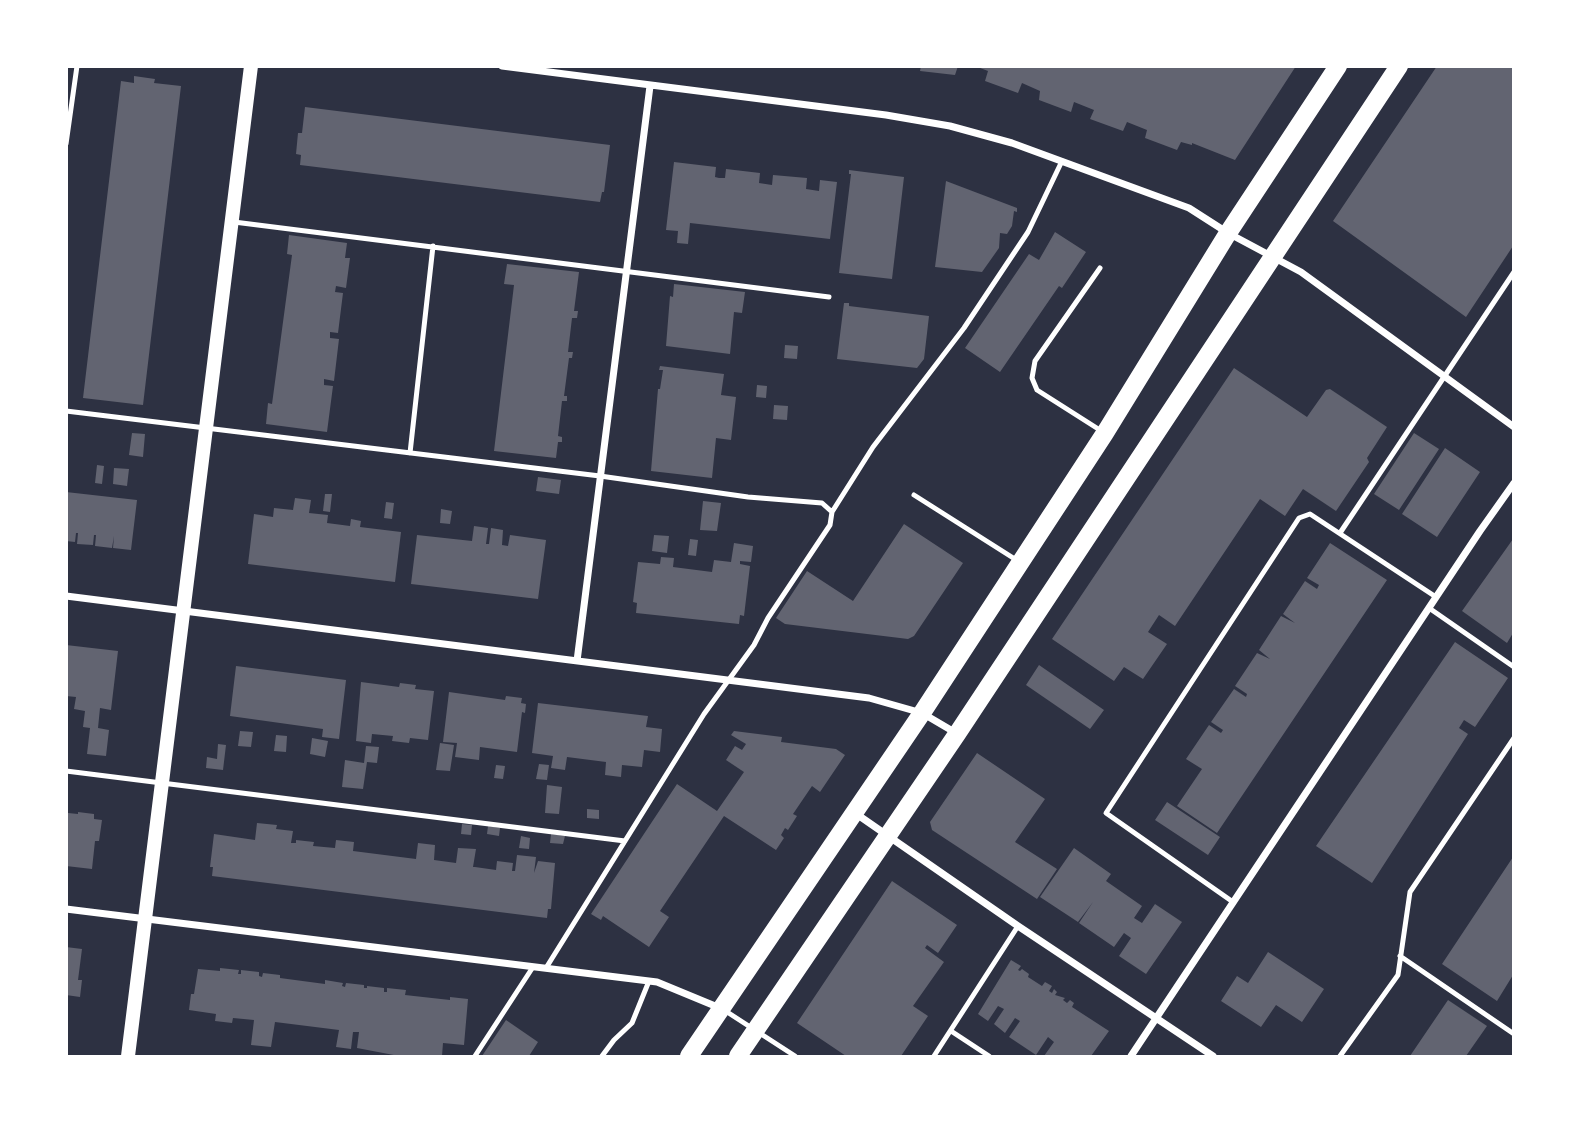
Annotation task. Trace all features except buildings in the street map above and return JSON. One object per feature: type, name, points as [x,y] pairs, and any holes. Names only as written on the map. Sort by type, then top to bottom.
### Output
[{"type":"main road","points":[[128,1056],[251,66]]},
{"type":"main road","points":[[689,1056],[922,713],[1105,433],[1228,233],[1338,66]]},
{"type":"main road","points":[[738,1056],[957,734],[1399,66]]},
{"type":"street","points":[[502,66],[919,120],[981,133],[1062,161],[1189,208],[1228,233],[1301,272],[1514,427]]},
{"type":"street","points":[[577,661],[650,86]]},
{"type":"street","points":[[1131,1056],[1514,483]]},
{"type":"street","points":[[66,596],[869,698],[922,713],[957,734]]},
{"type":"street","points":[[854,813],[1213,1056]]},
{"type":"street","points":[[66,909],[657,982],[721,1008]]},
{"type":"lane","points":[[66,144],[77,66]]},
{"type":"lane","points":[[546,968],[704,713],[754,645],[768,618],[830,525],[832,512],[873,447],[964,327],[1028,232],[1062,161]]},
{"type":"lane","points":[[231,222],[829,296]]},
{"type":"lane","points":[[410,453],[433,246]]},
{"type":"lane","points":[[1100,268],[1035,361],[1032,378],[1037,390],[1105,433]]},
{"type":"lane","points":[[1340,533],[1514,272]]},
{"type":"lane","points":[[66,411],[822,503],[832,512]]},
{"type":"lane","points":[[914,495],[1020,563]]},
{"type":"lane","points":[[1233,902],[1106,813],[1300,519],[1310,513],[1436,597]]},
{"type":"lane","points":[[1429,608],[1514,667]]},
{"type":"lane","points":[[1340,1056],[1398,975],[1410,892],[1514,738]]},
{"type":"lane","points":[[66,771],[625,841]]},
{"type":"lane","points":[[934,1056],[1018,926]]},
{"type":"lane","points":[[1400,956],[1514,1034]]},
{"type":"lane","points":[[475,1056],[533,967]]},
{"type":"lane","points":[[603,1056],[614,1040],[632,1023],[649,981]]},
{"type":"lane","points":[[721,1008],[795,1056]]},
{"type":"lane","points":[[951,1031],[989,1056]]}]
